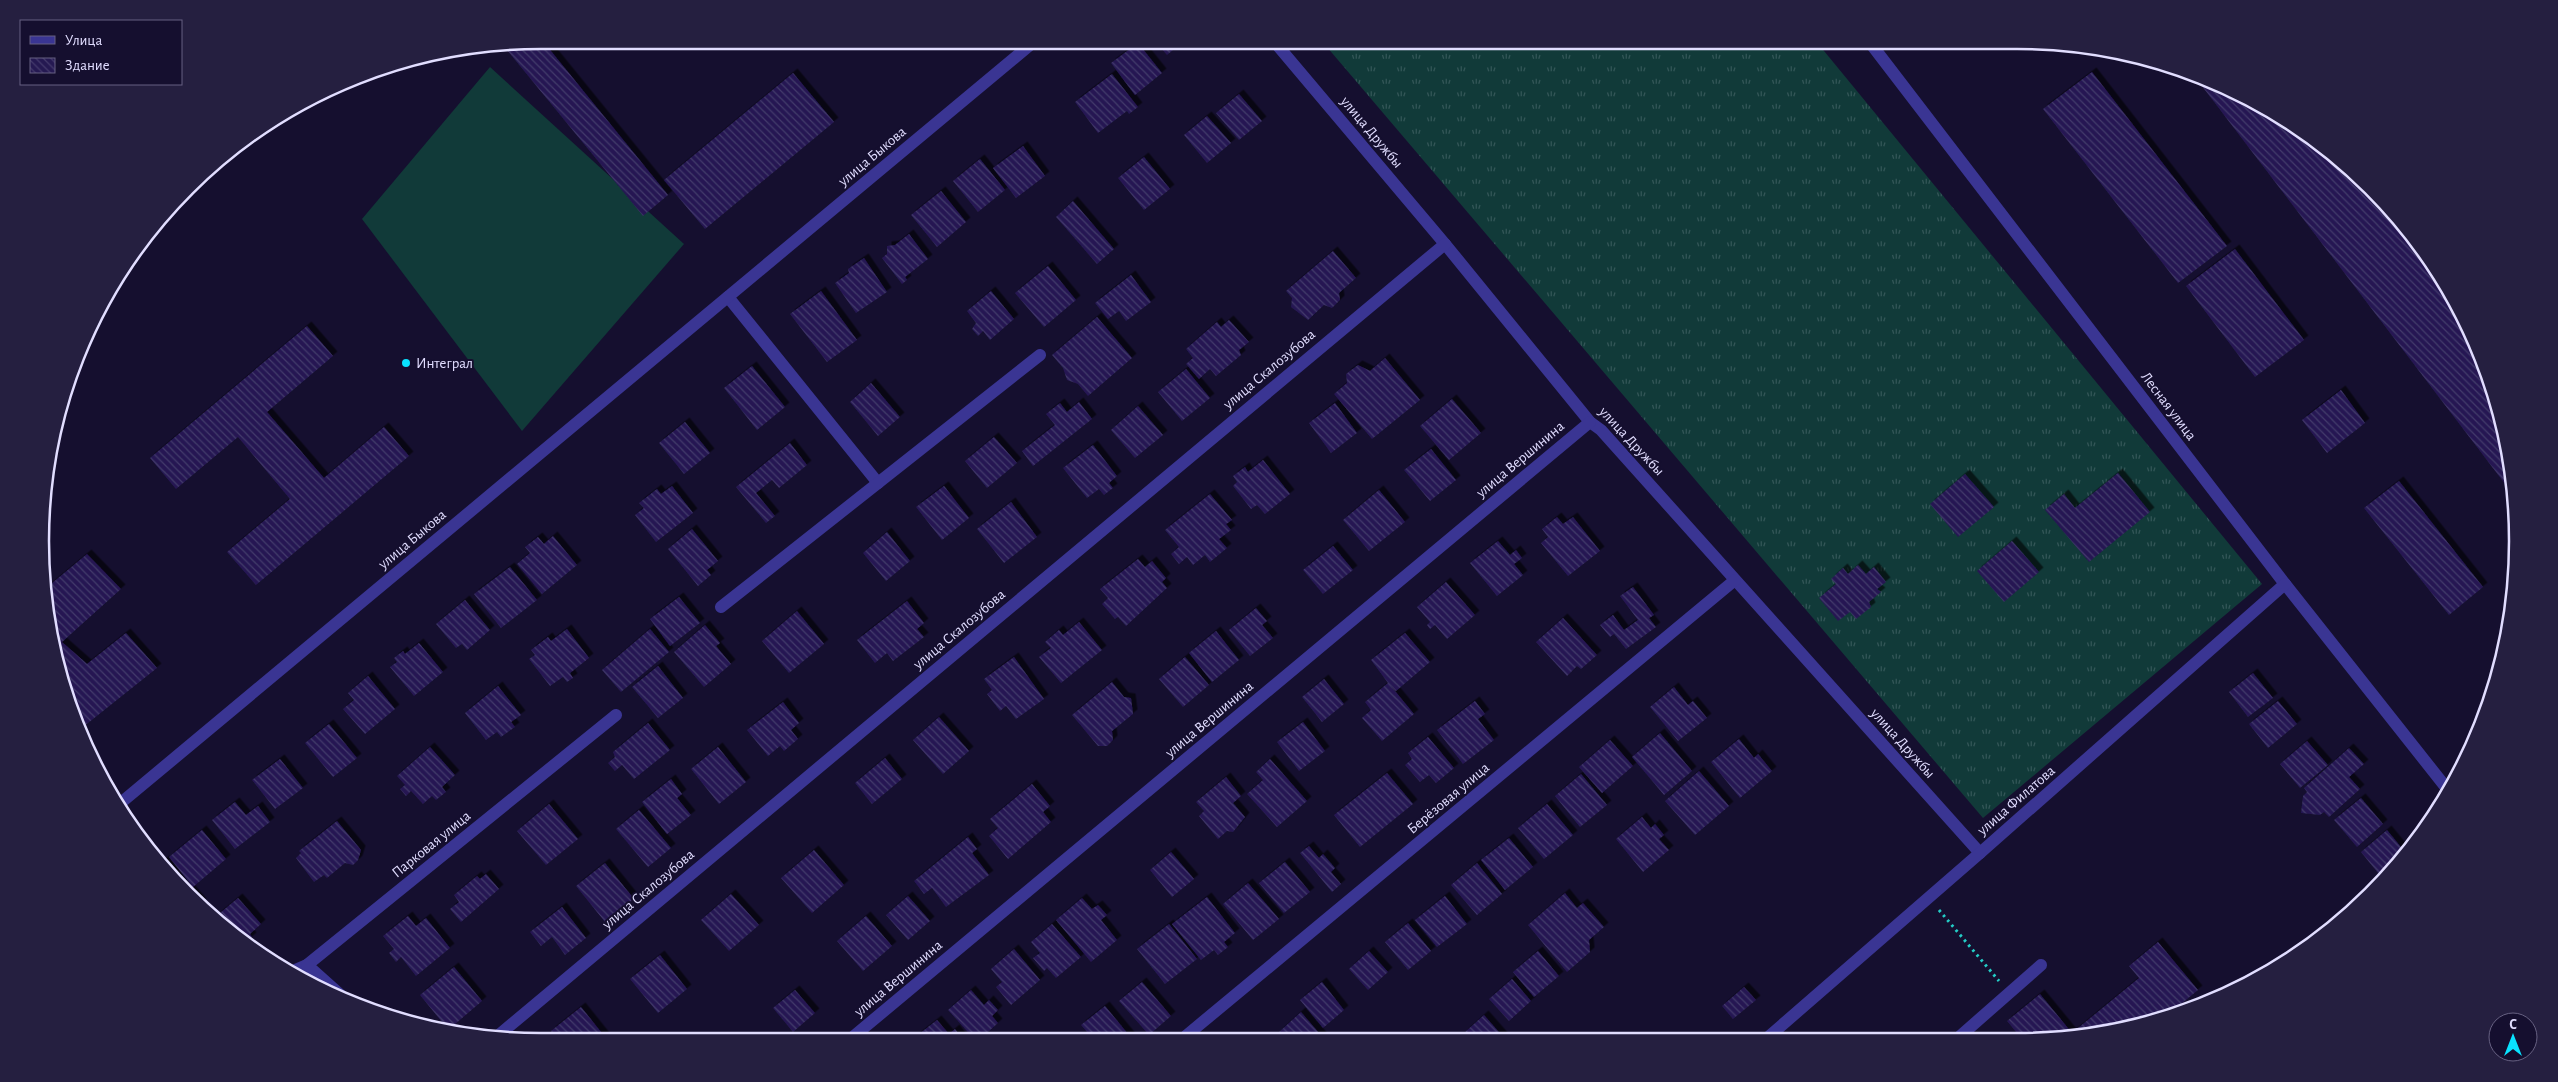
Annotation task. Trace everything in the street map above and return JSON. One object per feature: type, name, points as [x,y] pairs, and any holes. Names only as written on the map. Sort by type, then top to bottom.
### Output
[{"type":"street","name":"улица Быкова","points":[[124,801],[1025,49]]},
{"type":"street","name":"улица Дружбы","points":[[1281,49],[1445,244],[1590,422],[1602,430],[1980,854]]},
{"type":"street","name":"Лесная улица","points":[[1875,49],[2285,584],[2444,785]]},
{"type":"street","name":"улица Скалозубова","points":[[503,1031],[1445,244]]},
{"type":"street","points":[[728,297],[878,483]]},
{"type":"street","points":[[721,607],[1040,355]]},
{"type":"street","name":"улица Вершинина","points":[[858,1033],[1590,422]]},
{"type":"street","name":"Берёзовая улица","points":[[1189,1033],[1735,580]]},
{"type":"street","name":"улица Филатова","points":[[1772,1033],[1980,854],[2285,584]]},
{"type":"street","name":"Парковая улица","points":[[299,969],[306,966],[616,715]]},
{"type":"street","points":[[1964,1033],[2041,965]]},
{"type":"street","points":[[306,966],[327,984]]},
{"type":"path","points":[[1929,898],[2010,994]]},
{"type":"green space","points":[[1329,49],[1822,49],[2262,584],[1983,818]]},
{"type":"green space","points":[[490,67],[684,244],[522,431],[362,219]]},
{"type":"building","points":[[549,49],[668,195],[643,216],[507,50]]},
{"type":"building","points":[[1130,49],[1143,49],[1162,73],[1135,95],[1111,63]]},
{"type":"building","points":[[1162,49],[1174,49],[1167,55]]},
{"type":"building","points":[[2092,72],[2227,246],[2178,283],[2043,109]]},
{"type":"building","points":[[793,73],[834,122],[705,229],[664,180]]},
{"type":"building","points":[[1112,74],[1138,107],[1129,114],[1127,111],[1098,133],[1075,102]]},
{"type":"building","points":[[2201,84],[2263,115],[2317,150],[2365,193],[2408,241],[2443,295],[2472,353],[2483,383],[2500,445],[2506,485]]},
{"type":"building","points":[[1239,94],[1262,121],[1239,140],[1216,113]]},
{"type":"building","points":[[1207,116],[1231,143],[1207,163],[1184,135]]},
{"type":"building","points":[[1023,146],[1045,176],[1016,198],[993,168]]},
{"type":"building","points":[[1144,157],[1170,189],[1144,210],[1118,178]]},
{"type":"building","points":[[980,159],[1005,190],[978,212],[953,181]]},
{"type":"building","points":[[941,191],[966,222],[937,247],[911,215]]},
{"type":"building","points":[[1073,201],[1114,249],[1097,264],[1056,217]]},
{"type":"building","points":[[909,234],[928,259],[905,277],[907,280],[902,284],[882,258],[887,254],[887,246],[895,245]]},
{"type":"building","points":[[2235,249],[2304,340],[2255,377],[2186,286]]},
{"type":"building","points":[[1333,251],[1356,278],[1339,293],[1340,300],[1332,308],[1324,305],[1308,320],[1291,307],[1292,298],[1286,291]]},
{"type":"building","points":[[864,258],[887,292],[856,313],[835,283],[849,273],[848,269]]},
{"type":"building","points":[[1048,266],[1076,300],[1044,327],[1015,293]]},
{"type":"building","points":[[1131,275],[1151,302],[1126,321],[1119,311],[1108,319],[1095,303]]},
{"type":"building","points":[[821,291],[857,340],[827,362],[790,314]]},
{"type":"building","points":[[991,291],[1014,319],[990,340],[983,331],[978,336],[972,329],[976,323],[967,311]]},
{"type":"building","points":[[1097,317],[1132,358],[1088,396],[1078,384],[1067,380],[1063,368],[1052,355]]},
{"type":"building","points":[[1229,320],[1249,342],[1239,350],[1241,355],[1216,376],[1210,369],[1199,379],[1186,364],[1193,358],[1186,349],[1217,322],[1221,327]]},
{"type":"building","points":[[307,326],[333,356],[267,412],[324,478],[384,427],[409,456],[256,585],[227,552],[290,499],[238,437],[176,489],[150,458]]},
{"type":"building","points":[[1385,358],[1420,400],[1372,439],[1334,394],[1347,383],[1346,374],[1358,365],[1370,371]]},
{"type":"building","points":[[752,366],[785,407],[757,430],[724,388]]},
{"type":"building","points":[[1186,369],[1210,398],[1182,421],[1158,392]]},
{"type":"building","points":[[871,383],[900,417],[878,436],[850,402]]},
{"type":"building","points":[[2341,390],[2365,423],[2327,453],[2302,420]]},
{"type":"building","points":[[1452,399],[1481,433],[1449,460],[1420,426]]},
{"type":"building","points":[[1079,402],[1092,419],[1033,466],[1022,451],[1055,425],[1046,414],[1060,403],[1067,412]]},
{"type":"building","points":[[1335,403],[1357,433],[1331,453],[1309,423]]},
{"type":"building","points":[[1138,406],[1163,435],[1135,458],[1111,430]]},
{"type":"building","points":[[685,422],[710,453],[684,474],[659,443]]},
{"type":"building","points":[[994,437],[1017,463],[987,488],[965,461]]},
{"type":"building","points":[[790,443],[807,465],[779,488],[772,480],[756,493],[775,516],[766,523],[736,487]]},
{"type":"building","points":[[1093,445],[1117,476],[1109,483],[1113,488],[1104,495],[1099,489],[1087,498],[1063,468]]},
{"type":"building","points":[[1431,449],[1456,480],[1430,501],[1404,470]]},
{"type":"building","points":[[1263,460],[1290,494],[1265,514],[1257,505],[1251,509],[1233,486],[1237,482],[1233,476],[1245,467],[1248,472]]},
{"type":"building","points":[[2118,473],[2150,512],[2089,562],[2045,510],[2064,494],[2075,508]]},
{"type":"building","points":[[1965,474],[1994,507],[1958,537],[1930,504]]},
{"type":"building","points":[[2399,481],[2483,587],[2449,615],[2364,508]]},
{"type":"building","points":[[672,486],[693,513],[656,542],[635,515],[644,508],[639,503],[657,489],[661,494]]},
{"type":"building","points":[[944,486],[969,518],[942,540],[916,507]]},
{"type":"building","points":[[1379,490],[1405,522],[1369,551],[1343,520]]},
{"type":"building","points":[[1210,494],[1232,520],[1226,524],[1231,530],[1219,539],[1227,548],[1210,562],[1205,555],[1193,565],[1187,557],[1179,564],[1171,554],[1179,547],[1165,530]]},
{"type":"building","points":[[1011,502],[1037,537],[1004,563],[977,529]]},
{"type":"building","points":[[1557,517],[1563,524],[1573,517],[1600,551],[1568,576],[1541,543],[1548,537],[1542,529]]},
{"type":"building","points":[[692,529],[718,561],[707,570],[711,575],[698,586],[668,549]]},
{"type":"building","points":[[887,532],[910,561],[886,581],[863,553]]},
{"type":"building","points":[[553,536],[577,565],[542,594],[517,564],[530,553],[525,547],[538,537],[544,544]]},
{"type":"building","points":[[1498,541],[1510,555],[1516,550],[1522,558],[1514,564],[1523,575],[1497,596],[1470,563]]},
{"type":"building","points":[[2012,541],[2039,572],[2004,602],[1977,571]]},
{"type":"building","points":[[1333,546],[1353,570],[1323,594],[1303,570]]},
{"type":"building","points":[[87,554],[121,589],[62,642],[87,664],[126,633],[157,668],[85,726],[75,699],[58,637],[51,584]]},
{"type":"building","points":[[1138,559],[1145,567],[1152,561],[1166,578],[1162,582],[1167,588],[1126,626],[1118,617],[1115,619],[1102,604],[1108,598],[1100,589]]},
{"type":"building","points":[[1858,565],[1866,574],[1874,567],[1886,582],[1877,589],[1881,592],[1869,602],[1871,607],[1856,619],[1850,612],[1838,621],[1819,598],[1836,584],[1831,579],[1843,568],[1848,574]]},
{"type":"building","points":[[510,567],[537,600],[501,628],[474,594]]},
{"type":"building","points":[[1446,582],[1475,615],[1447,639],[1435,625],[1430,629],[1427,625],[1430,622],[1417,607]]},
{"type":"building","points":[[1633,587],[1654,615],[1649,618],[1656,627],[1626,649],[1614,634],[1610,637],[1600,625],[1613,615],[1624,630],[1638,620],[1620,596]]},
{"type":"building","points":[[679,597],[700,623],[670,646],[650,619]]},
{"type":"building","points":[[465,600],[490,630],[467,650],[462,644],[456,648],[436,624]]},
{"type":"building","points":[[907,601],[924,623],[917,629],[924,637],[893,661],[887,653],[875,663],[857,640]]},
{"type":"building","points":[[1256,608],[1267,621],[1262,625],[1273,638],[1250,656],[1229,630]]},
{"type":"building","points":[[797,611],[824,644],[789,673],[762,641]]},
{"type":"building","points":[[1563,618],[1597,655],[1581,669],[1577,666],[1567,676],[1536,642]]},
{"type":"building","points":[[1079,622],[1102,650],[1061,683],[1039,657],[1051,648],[1045,642],[1059,630],[1063,635]]},
{"type":"building","points":[[705,625],[720,643],[716,646],[731,664],[704,687],[674,652]]},
{"type":"building","points":[[567,629],[589,658],[570,673],[573,678],[567,682],[563,677],[550,686],[529,659],[535,655],[531,650],[548,637],[551,641]]},
{"type":"building","points":[[650,629],[669,652],[621,692],[602,670]]},
{"type":"building","points":[[1216,631],[1239,660],[1212,682],[1189,653]]},
{"type":"building","points":[[1405,633],[1430,662],[1396,691],[1390,685],[1414,714],[1382,741],[1362,718],[1371,710],[1365,702],[1388,683],[1371,660]]},
{"type":"building","points":[[419,643],[443,672],[414,696],[390,667],[397,662],[394,658],[403,651],[405,654]]},
{"type":"building","points":[[1014,657],[1044,699],[1016,719],[1006,706],[1000,711],[987,694],[992,690],[984,679]]},
{"type":"building","points":[[1185,657],[1209,685],[1183,707],[1159,679]]},
{"type":"building","points":[[658,666],[683,698],[658,718],[632,687]]},
{"type":"building","points":[[2253,673],[2273,698],[2248,717],[2229,692]]},
{"type":"building","points":[[368,676],[395,709],[365,734],[343,709],[354,700],[348,693]]},
{"type":"building","points":[[1324,679],[1344,704],[1322,722],[1302,697]]},
{"type":"building","points":[[1112,682],[1124,697],[1131,698],[1133,714],[1112,731],[1113,740],[1107,746],[1098,746],[1072,715]]},
{"type":"building","points":[[498,686],[521,715],[511,722],[515,727],[501,737],[497,732],[486,740],[465,713]]},
{"type":"building","points":[[1674,687],[1688,705],[1693,701],[1707,718],[1678,741],[1650,707]]},
{"type":"building","points":[[1475,701],[1485,714],[1478,719],[1494,740],[1463,764],[1437,730]]},
{"type":"building","points":[[2278,701],[2297,724],[2268,748],[2249,724]]},
{"type":"building","points":[[783,702],[799,723],[791,730],[798,739],[784,751],[780,746],[768,756],[747,730]]},
{"type":"building","points":[[939,717],[969,751],[943,774],[913,740]]},
{"type":"building","points":[[1303,722],[1325,751],[1299,771],[1277,742]]},
{"type":"building","points":[[648,723],[670,750],[634,779],[622,765],[615,771],[608,763],[615,757],[613,752]]},
{"type":"building","points":[[329,724],[357,758],[333,777],[305,743]]},
{"type":"building","points":[[1660,733],[1692,771],[1664,795],[1632,757]]},
{"type":"building","points":[[1428,737],[1454,768],[1436,783],[1429,775],[1420,782],[1405,765],[1412,759],[1408,753]]},
{"type":"building","points":[[1739,739],[1754,758],[1758,754],[1772,771],[1740,798],[1711,762]]},
{"type":"building","points":[[1610,740],[1633,766],[1602,793],[1579,767]]},
{"type":"building","points":[[2307,741],[2328,765],[2300,788],[2280,764]]},
{"type":"building","points":[[430,747],[455,775],[442,787],[446,792],[436,800],[432,796],[423,804],[411,791],[406,796],[400,789],[405,785],[397,776]]},
{"type":"building","points":[[718,747],[746,782],[719,804],[691,769]]},
{"type":"building","points":[[2349,748],[2364,764],[2349,777],[2360,789],[2329,817],[2324,812],[2320,815],[2301,813],[2303,796],[2307,792],[2304,788]]},
{"type":"building","points":[[885,758],[902,779],[872,804],[855,783]]},
{"type":"building","points":[[280,759],[303,788],[275,809],[252,780]]},
{"type":"building","points":[[1270,759],[1307,801],[1277,827],[1247,794],[1263,780],[1256,772]]},
{"type":"building","points":[[1699,771],[1729,806],[1695,835],[1665,801]]},
{"type":"building","points":[[1387,773],[1413,804],[1360,847],[1334,815]]},
{"type":"building","points":[[1581,774],[1607,805],[1580,827],[1555,796]]},
{"type":"building","points":[[1226,777],[1241,796],[1233,803],[1245,817],[1233,832],[1227,831],[1218,839],[1199,816],[1204,811],[1196,802]]},
{"type":"building","points":[[671,779],[682,794],[677,798],[691,815],[667,834],[642,802]]},
{"type":"building","points":[[1032,784],[1050,806],[1043,812],[1051,822],[1008,859],[989,836],[998,828],[990,819]]},
{"type":"building","points":[[2361,798],[2383,824],[2357,847],[2334,820]]},
{"type":"building","points":[[235,802],[246,815],[258,806],[270,822],[235,849],[212,820]]},
{"type":"building","points":[[549,804],[578,839],[546,865],[517,831]]},
{"type":"building","points":[[1547,804],[1573,835],[1544,859],[1518,828]]},
{"type":"building","points":[[639,810],[671,848],[648,867],[616,829]]},
{"type":"building","points":[[1642,817],[1651,828],[1655,824],[1664,835],[1659,839],[1669,850],[1643,872],[1616,839]]},
{"type":"building","points":[[337,821],[361,850],[358,860],[353,865],[345,863],[327,878],[324,875],[314,882],[296,858],[301,853],[299,851]]},
{"type":"building","points":[[202,830],[226,859],[193,887],[169,857]]},
{"type":"building","points":[[2387,830],[2402,848],[2379,874],[2361,852]]},
{"type":"building","points":[[968,837],[977,849],[972,853],[989,875],[946,907],[932,888],[924,894],[914,881]]},
{"type":"building","points":[[1509,838],[1533,867],[1505,890],[1481,860]]},
{"type":"building","points":[[1309,846],[1319,858],[1323,854],[1335,868],[1331,872],[1341,884],[1332,892],[1300,853]]},
{"type":"building","points":[[814,850],[844,885],[812,913],[781,878]]},
{"type":"building","points":[[1171,852],[1194,879],[1172,897],[1150,870]]},
{"type":"building","points":[[1285,862],[1310,892],[1284,913],[1259,883]]},
{"type":"building","points":[[605,863],[634,899],[605,922],[576,886]]},
{"type":"building","points":[[1477,863],[1502,894],[1477,915],[1451,885]]},
{"type":"building","points":[[486,874],[499,889],[461,922],[450,909],[459,902],[454,895],[477,876],[480,879]]},
{"type":"building","points":[[1248,883],[1279,919],[1253,940],[1223,904]]},
{"type":"building","points":[[1565,893],[1577,908],[1583,903],[1604,927],[1589,940],[1590,952],[1567,972],[1528,925]]},
{"type":"building","points":[[731,894],[759,925],[729,951],[701,920]]},
{"type":"building","points":[[908,896],[930,921],[908,940],[886,915]]},
{"type":"building","points":[[1445,896],[1467,924],[1437,947],[1415,920]]},
{"type":"building","points":[[1207,897],[1235,933],[1224,942],[1228,947],[1218,955],[1214,950],[1201,960],[1172,924]]},
{"type":"building","points":[[238,898],[261,924],[250,934],[252,937],[250,938],[219,914]]},
{"type":"building","points":[[1082,898],[1092,909],[1098,905],[1107,915],[1101,920],[1117,940],[1091,962],[1056,920]]},
{"type":"building","points":[[562,907],[586,938],[565,955],[552,937],[541,946],[530,932]]},
{"type":"building","points":[[408,916],[416,926],[426,918],[450,948],[416,976],[401,957],[396,962],[389,953],[394,949],[383,936]]},
{"type":"building","points":[[866,916],[892,946],[863,971],[837,941]]},
{"type":"building","points":[[1408,923],[1431,951],[1408,970],[1385,942]]},
{"type":"building","points":[[1052,924],[1081,957],[1056,978],[1047,968],[1044,971],[1033,958],[1040,953],[1031,942]]},
{"type":"building","points":[[1169,924],[1197,959],[1165,984],[1137,949]]},
{"type":"building","points":[[2158,942],[2198,990],[2175,1007],[2113,1024],[2076,1029],[2139,978],[2129,966]]},
{"type":"building","points":[[1014,949],[1040,980],[1011,1005],[996,987],[1002,982],[991,969]]},
{"type":"building","points":[[1369,951],[1388,972],[1368,990],[1349,969]]},
{"type":"building","points":[[1538,951],[1559,976],[1534,997],[1513,972]]},
{"type":"building","points":[[660,955],[687,989],[658,1013],[630,979]]},
{"type":"building","points":[[454,967],[482,1001],[454,1025],[442,1022],[420,995]]},
{"type":"building","points":[[1512,979],[1531,1001],[1509,1021],[1489,999]]},
{"type":"building","points":[[1142,982],[1171,1016],[1151,1033],[1147,1033],[1119,1001]]},
{"type":"building","points":[[1322,982],[1344,1010],[1323,1028],[1300,1000]]},
{"type":"building","points":[[1744,987],[1756,1000],[1733,1019],[1722,1006]]},
{"type":"building","points":[[795,990],[815,1013],[793,1032],[773,1008]]},
{"type":"building","points":[[971,990],[984,1005],[989,1000],[998,1010],[992,1016],[998,1023],[987,1033],[969,1033],[948,1010]]},
{"type":"building","points":[[2040,994],[2070,1030],[2017,1033],[2007,1021]]},
{"type":"building","points":[[1105,1006],[1127,1033],[1088,1033],[1081,1025]]},
{"type":"building","points":[[581,1007],[602,1033],[553,1033],[551,1031]]},
{"type":"building","points":[[1301,1012],[1319,1033],[1278,1033]]},
{"type":"building","points":[[1484,1015],[1500,1033],[1464,1033]]},
{"type":"building","points":[[937,1020],[948,1033],[920,1033]]},
{"type":"place","name":"Интеграл","points":[[406,363]]}]
